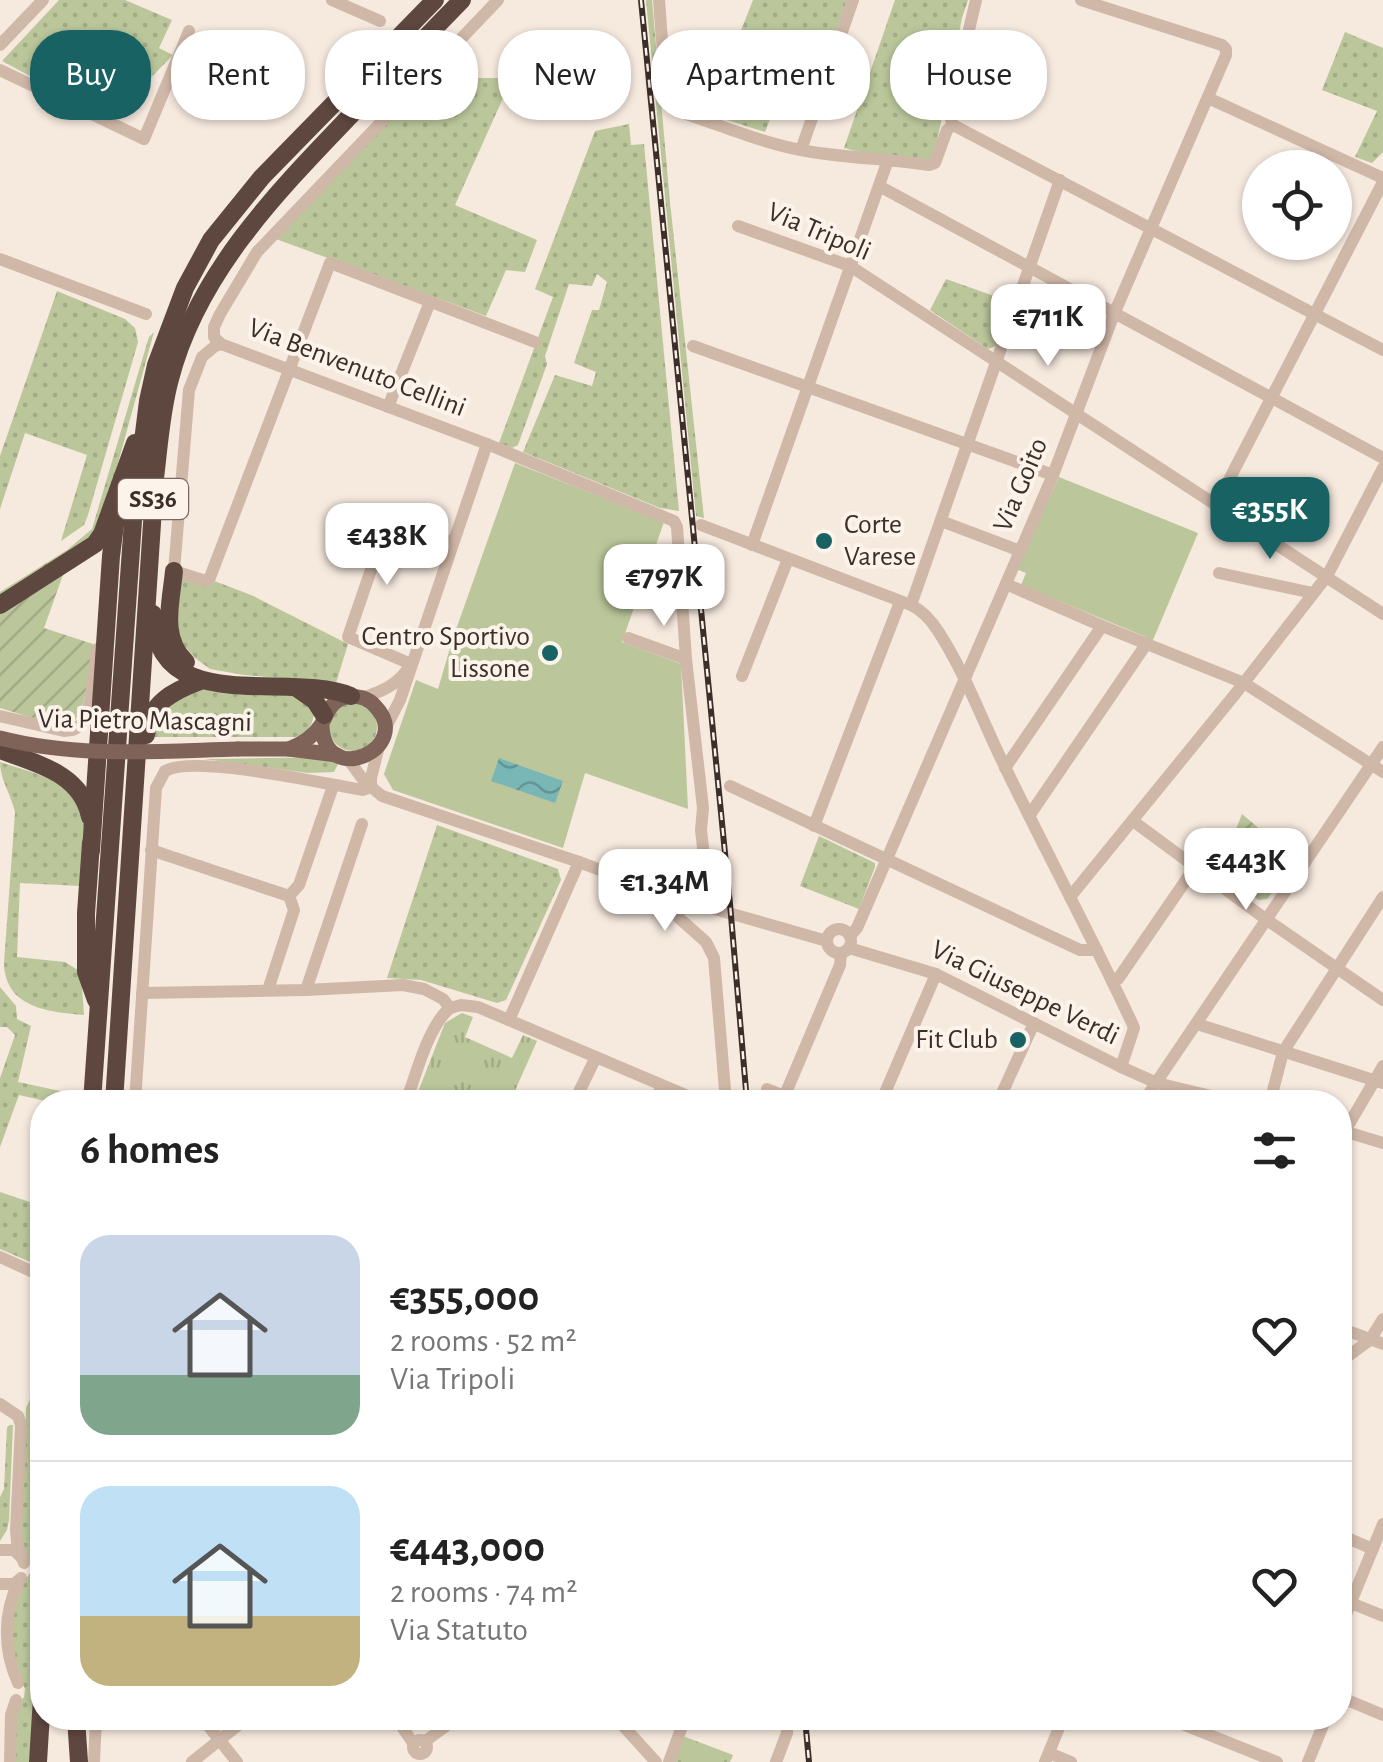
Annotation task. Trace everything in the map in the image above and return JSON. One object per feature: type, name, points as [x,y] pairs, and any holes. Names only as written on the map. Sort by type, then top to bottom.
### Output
[{"type":"highway","name":"SS36","points":[[93,1090],[133,521],[146,410],[156,365],[171,322],[211,240],[262,176],[435,0]]},
{"type":"highway","name":"SS36","points":[[115,1090],[154,478],[170,378],[189,327],[242,236],[276,193],[462,0]]},
{"type":"highway","points":[[0,605],[94,544],[102,534],[146,410]]},
{"type":"highway","points":[[99,1008],[86,972],[86,913],[111,556],[120,484]]},
{"type":"highway","points":[[151,528],[154,632],[158,647],[180,672],[208,682],[328,688],[357,697]]},
{"type":"highway","points":[[174,571],[169,622],[172,644],[176,653],[208,682]]},
{"type":"highway","points":[[122,964],[136,883],[146,729],[150,716],[164,698],[208,682]]},
{"type":"highway","points":[[298,689],[315,701],[323,719]]},
{"type":"highway","points":[[0,750],[57,771],[71,781],[88,805],[91,851]]},
{"type":"highway","points":[[38,1762],[40,1730]]},
{"type":"highway","points":[[49,1730],[50,1762]]},
{"type":"highway","points":[[71,1762],[72,1730]]},
{"type":"highway","points":[[74,1730],[79,1762]]},
{"type":"main road","name":"Via Pietro Mascagni","points":[[289,749],[299,745],[335,702],[357,697]]},
{"type":"main road","points":[[357,697],[379,710],[385,729],[379,746]]},
{"type":"main road","name":"Via Pietro Mascagni","points":[[323,719],[325,742],[342,757]]},
{"type":"main road","name":"Via Pietro Mascagni","points":[[0,738],[78,751],[289,749],[342,757],[366,757],[379,746]]},
{"type":"street","points":[[0,45],[43,0]]},
{"type":"street","points":[[332,0],[380,21]]},
{"type":"street","name":"Via Benvenuto Cellini","points":[[498,0],[257,252],[214,327],[214,337],[222,344],[674,520],[686,660]]},
{"type":"street","points":[[658,0],[666,95],[686,114],[802,150],[929,166],[935,164],[947,130],[953,125]]},
{"type":"street","points":[[802,150],[853,0]]},
{"type":"street","points":[[976,0],[950,114],[953,125],[1383,350]]},
{"type":"street","name":"Via Goito","points":[[788,1090],[847,946],[1054,475],[1114,314],[1226,55],[1222,45],[1081,0]]},
{"type":"street","points":[[0,70],[144,139],[171,76]]},
{"type":"street","points":[[1208,98],[1383,180],[1216,503]]},
{"type":"street","points":[[752,544],[888,160]]},
{"type":"street","points":[[814,826],[941,520],[1060,180]]},
{"type":"street","points":[[879,186],[1383,458]]},
{"type":"street","name":"Via Tripoli","points":[[738,226],[850,266],[1383,614]]},
{"type":"street","points":[[0,259],[146,314]]},
{"type":"street","points":[[222,344],[202,357],[190,390],[174,571],[206,582],[330,263],[535,342]]},
{"type":"street","points":[[388,407],[430,302]]},
{"type":"street","points":[[693,346],[1054,475]]},
{"type":"street","points":[[385,729],[400,700],[486,444]]},
{"type":"street","points":[[1070,897],[1327,576],[1383,468]]},
{"type":"street","points":[[941,520],[1020,550]]},
{"type":"street","points":[[412,664],[348,637],[386,526],[393,524],[452,542]]},
{"type":"street","points":[[700,525],[920,610],[938,631],[1134,1028],[1120,1067]]},
{"type":"street","points":[[742,676],[788,559]]},
{"type":"street","points":[[1219,573],[1313,593]]},
{"type":"street","points":[[1006,584],[1244,683],[1377,768]]},
{"type":"street","points":[[1005,768],[1102,626]]},
{"type":"street","points":[[628,638],[686,660],[707,882]]},
{"type":"street","points":[[1030,816],[1147,643]]},
{"type":"street","points":[[0,716],[74,730],[87,711],[97,648]]},
{"type":"street","points":[[357,697],[384,690],[402,678],[412,664]]},
{"type":"street","points":[[371,786],[379,746]]},
{"type":"street","points":[[1152,1090],[1359,783],[1377,768],[1383,747]]},
{"type":"street","points":[[1347,749],[1355,762],[1359,783]]},
{"type":"street","name":"Via Pietro Mascagni","points":[[326,784],[344,770],[342,757]]},
{"type":"street","name":"Via Pietro Mascagni","points":[[342,757],[382,796],[676,898]]},
{"type":"street","name":"Via Pietro Mascagni","points":[[151,850],[156,788],[165,771],[182,765],[273,774],[363,790],[371,786]]},
{"type":"street","points":[[289,896],[299,885],[326,805],[326,784]]},
{"type":"street","points":[[730,786],[1080,950],[1097,950]]},
{"type":"street","points":[[1133,821],[1266,920],[1383,1000]]},
{"type":"street","points":[[306,990],[362,824]]},
{"type":"street","points":[[136,1090],[151,850],[289,896]]},
{"type":"street","points":[[509,1020],[579,862]]},
{"type":"street","points":[[1113,981],[1195,867]]},
{"type":"street","points":[[268,990],[294,910],[289,896]]},
{"type":"street","points":[[1273,1090],[1283,1052],[1383,897]]},
{"type":"street","points":[[676,898],[679,918],[706,942],[714,958],[725,1090]]},
{"type":"street","name":"Via Giuseppe Verdi","points":[[676,898],[827,941],[832,950],[847,946],[936,974],[1120,1067],[1186,1090]]},
{"type":"street","name":"Via Giuseppe Verdi","points":[[827,941],[839,929],[846,931],[847,946]]},
{"type":"street","points":[[886,1090],[936,974]]},
{"type":"street","points":[[142,992],[306,990],[402,984],[424,989],[450,1008]]},
{"type":"street","points":[[411,1090],[441,1015],[461,1005],[478,1006],[672,1090]]},
{"type":"street","points":[[1003,1090],[1034,1023]]},
{"type":"street","points":[[1197,1024],[1379,1082]]},
{"type":"street","points":[[580,1090],[596,1057]]},
{"type":"street","points":[[1352,1121],[1379,1082],[1383,1066]]},
{"type":"street","points":[[660,1090],[662,1086]]},
{"type":"street","points":[[1352,1137],[1383,1143]]},
{"type":"street","points":[[0,1257],[30,1271]]},
{"type":"street","points":[[1352,1356],[1377,1342],[1383,1319]]},
{"type":"street","points":[[1352,1333],[1377,1342]]},
{"type":"street","points":[[0,1404],[18,1416],[21,1425],[16,1512],[24,1573],[8,1607],[8,1654],[20,1692],[11,1715],[10,1759]]},
{"type":"street","points":[[16,1512],[0,1549],[14,1550],[24,1563]]},
{"type":"street","points":[[1352,1600],[1383,1524]]},
{"type":"street","points":[[1352,1540],[1372,1548]]},
{"type":"street","points":[[8,1607],[0,1587],[18,1581]]},
{"type":"street","points":[[1352,1603],[1383,1616]]},
{"type":"street","points":[[8,1654],[0,1675],[18,1683]]},
{"type":"street","points":[[0,1704],[16,1700]]},
{"type":"street","points":[[1352,1702],[1383,1715]]},
{"type":"street","points":[[0,1715],[10,1759]]},
{"type":"street","points":[[94,1762],[95,1730]]},
{"type":"street","points":[[212,1730],[238,1762]]},
{"type":"street","points":[[192,1762],[232,1730]]},
{"type":"street","points":[[404,1730],[418,1752],[443,1730]]},
{"type":"street","points":[[627,1730],[656,1762]]},
{"type":"street","points":[[668,1762],[681,1730]]},
{"type":"street","points":[[776,1762],[785,1730]]},
{"type":"street","points":[[1058,1730],[1047,1758],[1071,1762]]},
{"type":"street","points":[[1197,1730],[1276,1762]]},
{"type":"street","points":[[1308,1762],[1321,1730]]},
{"type":"green space","points":[[59,0],[125,0],[172,20],[159,48],[171,57],[151,77],[151,30],[31,30]]},
{"type":"green space","points":[[646,0],[652,0],[655,30],[651,30],[651,52]]},
{"type":"green space","points":[[753,0],[847,0],[837,30],[741,30]]},
{"type":"green space","points":[[895,0],[968,0],[960,30],[890,30],[890,120],[941,120],[933,162],[844,148],[854,120],[870,120],[870,73]]},
{"type":"green space","points":[[30,31],[30,76],[2,61]]},
{"type":"green space","points":[[1345,32],[1383,48],[1383,152],[1372,163],[1355,157],[1377,111],[1322,90]]},
{"type":"green space","points":[[478,78],[498,78],[498,109],[455,205],[537,240],[525,272],[506,270],[486,316],[276,239],[391,120],[478,120]]},
{"type":"green space","points":[[658,120],[663,120],[704,518],[696,516]]},
{"type":"green space","points":[[727,120],[770,120],[765,132]]},
{"type":"green space","points":[[629,124],[631,145],[644,144],[679,511],[660,508],[523,452],[555,375],[592,386],[596,372],[574,363],[592,310],[599,310],[607,282],[597,274],[592,286],[569,284],[545,356],[547,364],[518,445],[512,448],[499,443],[553,297],[535,289],[595,131]]},
{"type":"green space","points":[[946,279],[1011,302],[996,346],[988,349],[930,310]]},
{"type":"green space","points":[[57,291],[125,319],[135,328],[138,342],[88,515],[84,525],[61,541],[87,455],[25,433],[0,509],[0,456]]},
{"type":"green space","points":[[154,332],[99,532],[0,599],[0,592],[67,550],[92,529],[149,337]]},
{"type":"green space","name":"Centro Sportivo Lissone","points":[[515,463],[664,522],[622,642],[681,664],[688,809],[585,773],[563,848],[393,790],[384,774],[416,680],[438,689]]},
{"type":"green space","points":[[1059,477],[1198,533],[1153,640],[1021,585],[1026,573],[1016,569]]},
{"type":"green space","points":[[183,569],[251,595],[348,644],[336,683],[210,669],[195,658],[177,637]]},
{"type":"green space","points":[[64,572],[44,628],[93,644],[84,700],[70,726],[0,708],[0,611]]},
{"type":"green space","points":[[198,688],[301,695],[314,710],[313,720],[307,730],[295,737],[151,737],[167,705]]},
{"type":"green space","points":[[353,703],[370,710],[377,727],[370,744],[353,751],[336,744],[329,727],[336,710]]},
{"type":"green space","points":[[329,757],[338,764],[334,772],[308,773],[204,759]]},
{"type":"green space","points":[[0,762],[53,781],[74,797],[81,808],[86,838],[81,886],[20,883],[17,957],[65,962],[81,972],[84,1015],[31,1005],[12,990],[6,978],[15,812]]},
{"type":"green space","points":[[1242,814],[1293,857],[1294,862],[1267,899],[1259,900],[1218,874]]},
{"type":"green space","points":[[437,825],[558,869],[561,880],[506,1000],[497,1003],[421,980],[387,978]]},
{"type":"green space","points":[[819,836],[875,863],[859,909],[800,886]]},
{"type":"green space","points":[[0,987],[16,1006],[17,1019],[31,1026],[18,1082],[56,1090],[30,1090],[30,1097],[19,1095],[0,1147],[0,1078],[15,1035],[7,1027],[0,1027]]},
{"type":"green space","points":[[462,1013],[473,1017],[465,1037],[512,1058],[523,1035],[537,1041],[515,1090],[419,1090],[445,1023]]},
{"type":"green space","points":[[0,1192],[30,1202],[30,1262],[0,1249]]},
{"type":"green space","points":[[30,1399],[30,1563],[20,1538],[26,1408]]},
{"type":"green space","points":[[10,1425],[9,1520],[0,1541],[0,1497]]},
{"type":"green space","points":[[30,1573],[32,1762],[15,1762],[15,1707],[24,1697],[25,1689],[12,1661],[13,1610]]},
{"type":"green space","points":[[683,1736],[733,1755],[730,1762],[674,1762]]},
{"type":"water","points":[[499,758],[563,781],[555,803],[491,781]]},
{"type":"railway","points":[[641,0],[746,1090]]},
{"type":"railway","points":[[806,1730],[809,1762]]},
{"type":"place","name":"Corte Varese","points":[[824,541]]},
{"type":"place","name":"Centro Sportivo Lissone","points":[[550,653]]},
{"type":"place","name":"Fit Club","points":[[1018,1040]]}]
